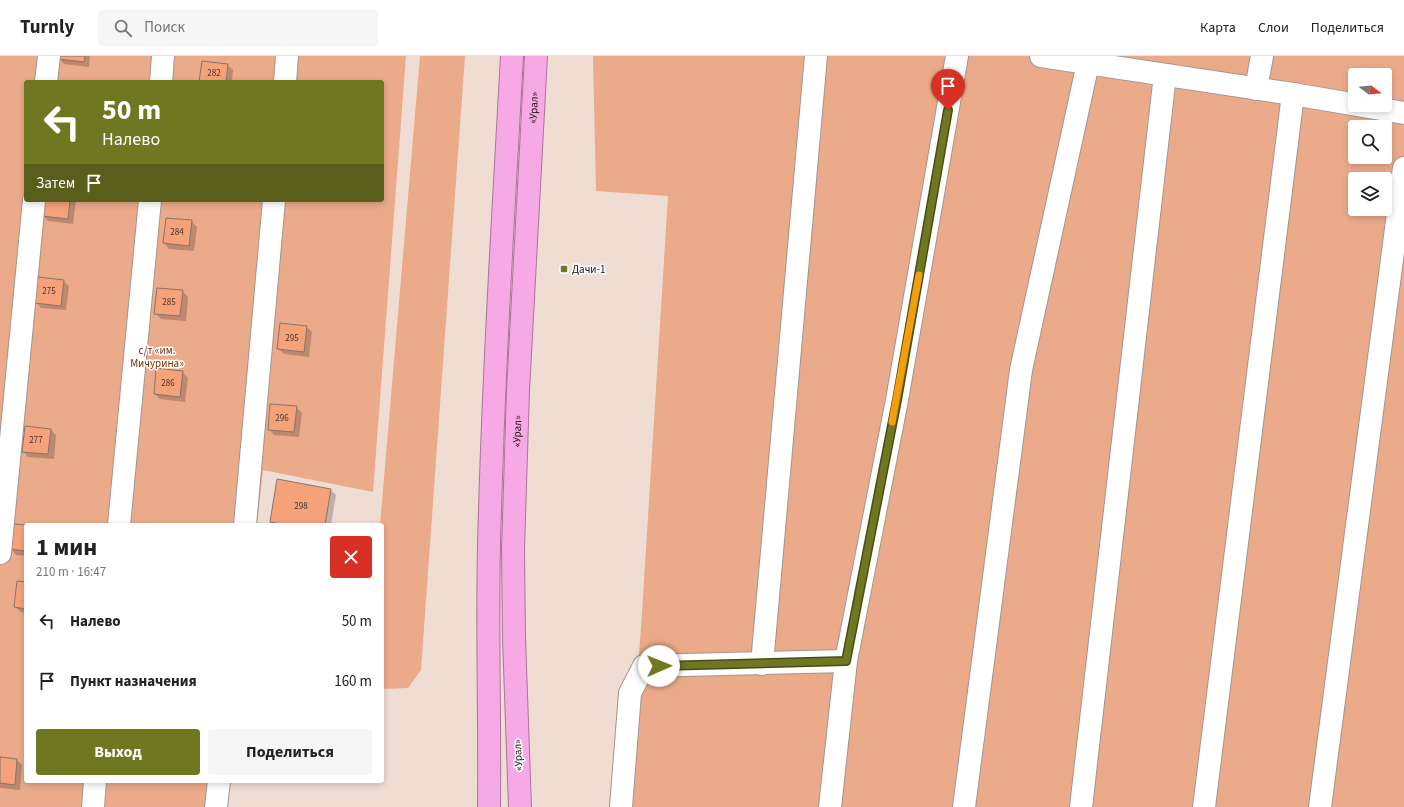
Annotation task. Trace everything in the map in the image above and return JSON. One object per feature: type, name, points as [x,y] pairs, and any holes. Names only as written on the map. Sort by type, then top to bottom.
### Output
[{"type":"highway","points":[[488,807],[488,623],[492,442],[496,334],[512,56]]},
{"type":"highway","name":"«Урал»","points":[[520,807],[514,638],[513,549],[519,378],[536,56]]},
{"type":"lane","points":[[46,80],[49,56]]},
{"type":"lane","points":[[161,80],[163,56]]},
{"type":"lane","points":[[285,80],[288,56]]},
{"type":"lane","points":[[762,664],[816,56]]},
{"type":"lane","points":[[830,807],[846,661],[898,393],[957,56]]},
{"type":"lane","points":[[1041,56],[1088,63],[1143,64],[1165,75],[1293,94],[1404,113]]},
{"type":"lane","points":[[1256,89],[1262,56]]},
{"type":"lane","points":[[964,807],[1021,370],[1088,63]]},
{"type":"lane","points":[[1081,807],[1165,75]]},
{"type":"lane","points":[[1204,807],[1293,94]]},
{"type":"lane","points":[[1320,807],[1404,168]]},
{"type":"lane","points":[[0,553],[34,202]]},
{"type":"lane","points":[[119,523],[150,202]]},
{"type":"lane","points":[[245,523],[274,202]]},
{"type":"lane","points":[[621,807],[630,693],[644,666],[846,661]]},
{"type":"lane","points":[[93,807],[95,783]]},
{"type":"lane","points":[[216,807],[219,783]]},
{"type":"green space","name":"с/т «им. Мичурина»","points":[[0,56],[406,56],[373,492],[263,470],[257,523],[24,523],[24,783],[227,783],[224,807],[0,807]]},
{"type":"green space","points":[[420,56],[465,56],[421,670],[408,688],[384,688],[384,523],[380,523]]},
{"type":"green space","points":[[593,56],[1404,56],[1404,807],[628,807],[642,613],[668,196],[596,191]]},
{"type":"building","points":[[58,56],[85,56],[84,62],[58,59]]},
{"type":"building","points":[[202,61],[228,64],[226,80],[199,80]]},
{"type":"building","points":[[44,202],[70,202],[68,219],[42,216]]},
{"type":"building","points":[[166,218],[192,220],[189,246],[163,243]]},
{"type":"building","points":[[38,277],[64,280],[61,306],[35,303]]},
{"type":"building","points":[[157,288],[183,290],[180,316],[154,314]]},
{"type":"building","points":[[280,323],[307,326],[304,352],[277,349]]},
{"type":"building","points":[[156,368],[183,371],[180,397],[154,394]]},
{"type":"building","points":[[270,404],[297,406],[294,432],[268,430]]},
{"type":"building","points":[[25,426],[51,429],[48,454],[22,452]]},
{"type":"building","points":[[277,479],[331,489],[325,523],[270,522]]},
{"type":"building","points":[[13,524],[24,525],[24,551],[10,549]]},
{"type":"building","points":[[17,581],[24,582],[24,609],[14,607]]},
{"type":"building","points":[[0,757],[17,759],[15,785],[0,783]]},
{"type":"slow traffic","points":[[892,422],[919,275]]},
{"type":"place","name":"Дачи-1","points":[[564,269]]},
{"type":"route","points":[[659,666],[846,661],[897,400],[948,110]]}]
